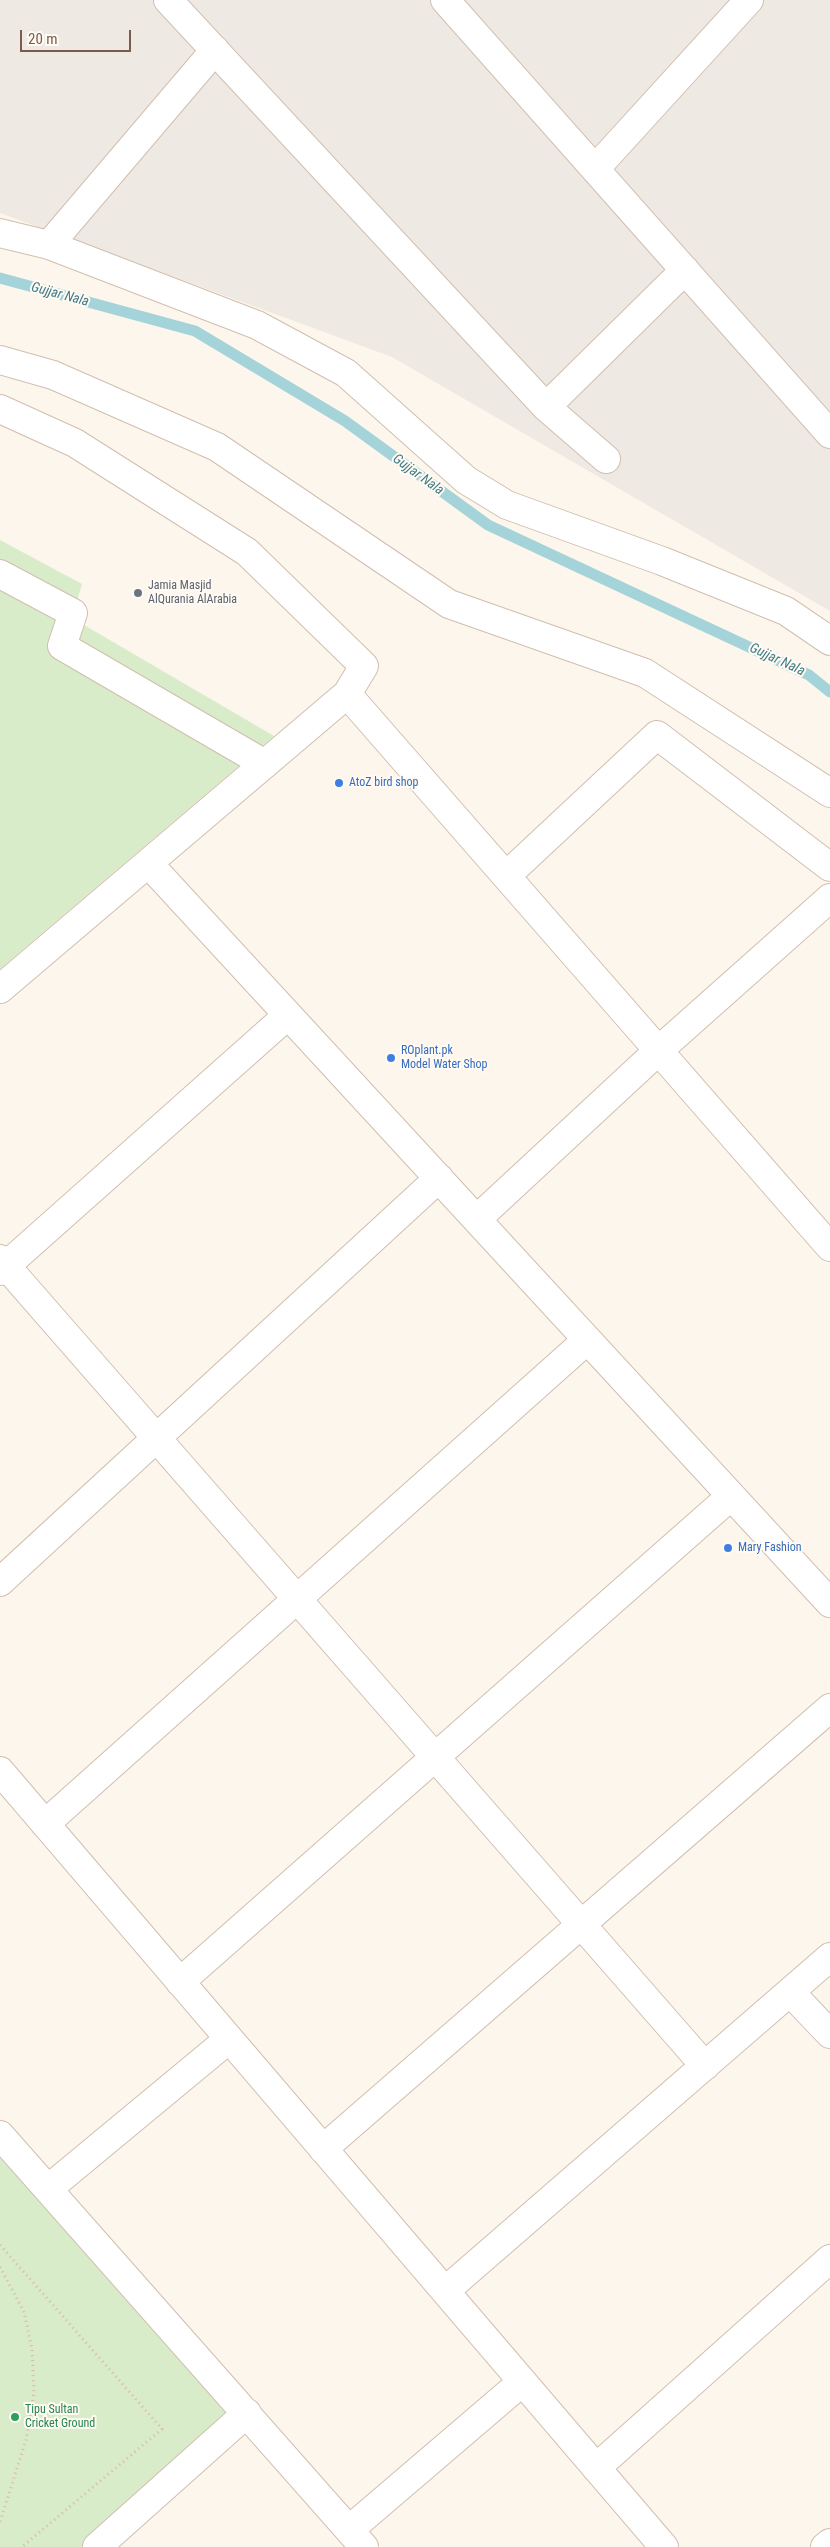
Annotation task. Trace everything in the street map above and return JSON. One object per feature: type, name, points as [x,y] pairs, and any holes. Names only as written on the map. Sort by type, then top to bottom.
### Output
[{"type":"street","points":[[168,0],[546,407],[606,459]]},
{"type":"street","points":[[445,0],[830,434]]},
{"type":"street","points":[[595,168],[749,0]]},
{"type":"street","points":[[49,245],[215,50]]},
{"type":"street","points":[[0,232],[49,245],[257,325],[346,373],[466,480],[507,505],[662,560],[786,611],[830,641]]},
{"type":"street","points":[[546,407],[685,270]]},
{"type":"street","points":[[0,360],[53,375],[217,446],[450,604],[645,673],[830,793]]},
{"type":"street","points":[[0,409],[75,443],[247,552],[364,666],[347,694],[0,989]]},
{"type":"street","points":[[0,574],[73,613],[62,646],[265,764]]},
{"type":"street","points":[[347,694],[830,1247]]},
{"type":"street","points":[[506,876],[658,735],[830,867]]},
{"type":"street","points":[[148,863],[830,1603]]},
{"type":"street","points":[[477,1220],[658,1051],[830,898]]},
{"type":"street","points":[[288,1015],[2,1265],[157,1438],[705,2066]]},
{"type":"street","points":[[0,1582],[439,1178]]},
{"type":"street","points":[[45,1824],[587,1340]]},
{"type":"street","points":[[180,1982],[731,1496]]},
{"type":"street","points":[[323,2148],[830,1708]]},
{"type":"street","points":[[0,1771],[664,2547]]},
{"type":"street","points":[[445,2292],[830,1957]]},
{"type":"street","points":[[790,1992],[830,2034]]},
{"type":"street","points":[[48,2189],[228,2038]]},
{"type":"street","points":[[0,2135],[356,2538],[522,2382]]},
{"type":"street","points":[[596,2468],[830,2259]]},
{"type":"street","points":[[96,2547],[247,2413]]},
{"type":"street","points":[[825,2547],[830,2543]]},
{"type":"path","points":[[0,2245],[162,2429],[22,2547]]},
{"type":"path","points":[[0,2267],[24,2312],[32,2348],[34,2393],[26,2440],[0,2522]]},
{"type":"shaded area","points":[[0,0],[830,0],[830,611],[392,357],[0,213]]},
{"type":"green space","points":[[0,540],[82,584],[72,618],[274,736],[0,969]]},
{"type":"green space","points":[[0,2135],[247,2413],[97,2547],[0,2547]]},
{"type":"waterway","name":"Gujjar Nala","points":[[0,278],[195,331],[345,421],[488,525],[809,675],[830,692]]},
{"type":"place","name":"Jamia Masjid AlQurania AlArabia","points":[[138,593]]},
{"type":"place","name":"AtoZ bird shop","points":[[339,783]]},
{"type":"place","name":"ROplant.pk Model Water Shop","points":[[391,1058]]},
{"type":"place","name":"Mary Fashion","points":[[728,1548]]},
{"type":"place","name":"Tipu Sultan Cricket Ground","points":[[15,2417]]}]
